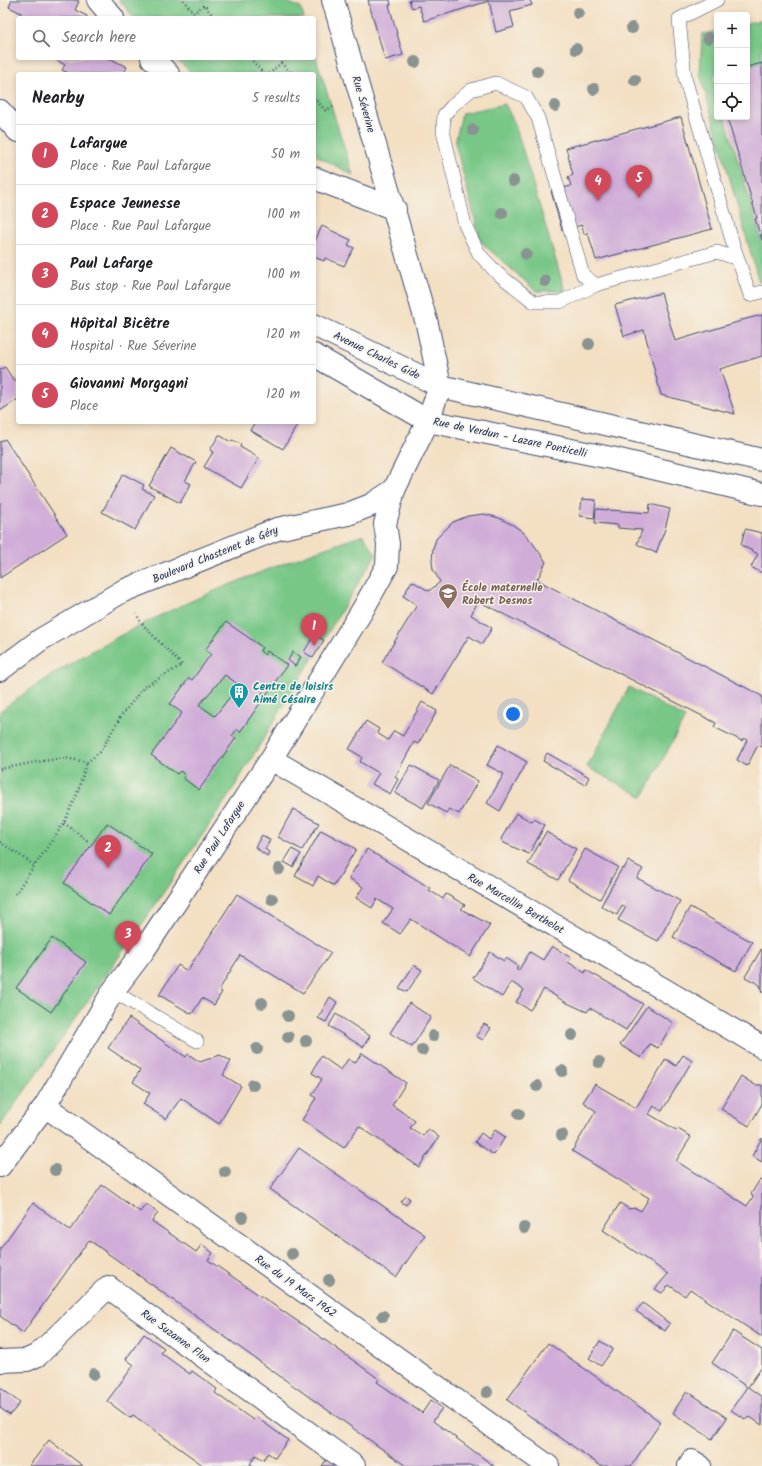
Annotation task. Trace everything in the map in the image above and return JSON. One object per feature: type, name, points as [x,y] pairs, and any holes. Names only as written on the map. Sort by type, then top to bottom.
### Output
[{"type":"street","points":[[98,0],[111,16]]},
{"type":"street","name":"Rue Séverine","points":[[333,0],[427,324],[440,386]]},
{"type":"street","points":[[154,60],[166,72]]},
{"type":"street","points":[[0,111],[16,129]]},
{"type":"street","points":[[316,179],[394,209]]},
{"type":"street","name":"Avenue Charles Gide","points":[[316,325],[440,386]]},
{"type":"street","points":[[316,356],[428,421],[394,490]]},
{"type":"street","points":[[440,386],[762,460]]},
{"type":"street","name":"Rue de Verdun - Lazare Ponticelli","points":[[440,386],[428,421],[611,458],[762,494]]},
{"type":"street","name":"Boulevard Chastenet de Géry","points":[[0,670],[40,640],[123,591],[277,529],[348,514],[371,505],[394,490]]},
{"type":"street","name":"Rue Paul Lafargue","points":[[0,1166],[45,1106],[113,991],[144,950],[271,758],[362,611],[387,566],[388,544],[385,524],[394,490]]},
{"type":"street","name":"Rue Marcellin Berthelot","points":[[271,758],[762,1047]]},
{"type":"street","name":"Rue du 19 Mars 1962","points":[[45,1106],[546,1465]]},
{"type":"street","name":"Rue Suzanne Flon","points":[[0,1361],[27,1360],[38,1355],[108,1286],[354,1466]]},
{"type":"street","points":[[689,1466],[692,1461],[700,1466]]},
{"type":"lane","points":[[717,0],[679,19],[685,78],[750,296],[762,292]]},
{"type":"lane","points":[[596,285],[583,275],[538,118],[526,97],[496,83],[471,90],[444,115],[442,131],[465,225],[479,254],[496,274],[534,302],[560,302],[596,285],[717,252],[738,259]]},
{"type":"lane","points":[[113,991],[197,1041]]},
{"type":"path","points":[[183,0],[194,13],[204,6],[213,16]]},
{"type":"path","points":[[252,60],[262,72]]},
{"type":"path","points":[[271,72],[281,63],[290,72]]},
{"type":"path","points":[[15,894],[64,823],[77,794],[87,762],[100,752],[121,716],[144,687],[182,665],[143,625],[123,591]]},
{"type":"path","points":[[0,769],[65,758],[87,762]]},
{"type":"path","points":[[64,823],[88,841]]},
{"type":"path","points":[[0,842],[35,865]]},
{"type":"green space","points":[[119,0],[280,0],[300,7],[303,16],[132,16]]},
{"type":"green space","points":[[762,20],[762,63],[750,66],[750,48],[750,22]]},
{"type":"green space","points":[[714,32],[714,120],[726,120],[762,241],[762,281],[759,282],[700,74],[702,34]]},
{"type":"green space","points":[[316,57],[353,175],[316,155],[316,72],[191,72],[177,60],[316,60]]},
{"type":"green space","points":[[505,104],[515,124],[565,291],[536,291],[481,242],[455,143],[462,113]]},
{"type":"green space","points":[[363,535],[376,554],[228,797],[147,917],[0,1126],[0,711],[85,655],[174,609],[221,588]]},
{"type":"green space","points":[[629,687],[685,718],[643,797],[587,767]]},
{"type":"building","points":[[12,0],[75,0],[79,1],[75,10],[87,16],[20,16],[21,13],[9,7]]},
{"type":"building","points":[[368,0],[390,0],[391,5],[389,5],[403,55],[385,60]]},
{"type":"building","points":[[409,0],[530,0],[532,5],[510,11],[514,27],[496,32],[489,1],[424,21],[419,6],[412,8]]},
{"type":"building","points":[[56,60],[113,60],[127,67],[124,72],[66,72],[62,70],[65,65]]},
{"type":"building","points":[[762,63],[762,240],[755,219],[757,218],[728,120],[750,120],[750,66]]},
{"type":"building","points":[[681,117],[712,229],[596,260],[588,233],[584,234],[582,225],[562,230],[551,191],[571,186],[568,177],[573,175],[566,148]]},
{"type":"building","points":[[322,226],[351,240],[348,245],[354,248],[344,266],[325,258],[324,261],[316,258],[316,239]]},
{"type":"building","points":[[661,293],[675,341],[741,321],[740,319],[742,320],[762,315],[762,356],[720,369],[735,414],[661,395],[644,330],[624,336],[615,305]]},
{"type":"building","points":[[5,367],[14,381],[16,380],[16,400],[0,411],[0,370]]},
{"type":"building","points":[[254,424],[298,424],[283,449],[250,430]]},
{"type":"building","points":[[219,435],[231,442],[232,440],[241,444],[240,447],[259,458],[241,488],[204,467],[213,452],[210,450]]},
{"type":"building","points":[[5,439],[67,534],[0,578],[0,442]]},
{"type":"building","points":[[171,448],[196,462],[185,481],[191,484],[180,503],[149,486]]},
{"type":"building","points":[[123,474],[144,485],[142,489],[154,495],[135,530],[102,512]]},
{"type":"building","points":[[582,499],[596,500],[594,518],[580,516]]},
{"type":"building","points":[[650,504],[670,509],[665,529],[656,553],[637,544],[642,530],[618,528],[618,525],[595,523],[596,509],[649,513]]},
{"type":"building","points":[[484,514],[499,518],[513,525],[523,532],[532,542],[546,562],[537,580],[762,696],[762,747],[758,745],[747,766],[737,760],[747,740],[744,738],[742,741],[714,727],[716,723],[478,601],[471,615],[492,628],[482,644],[469,636],[433,694],[382,662],[417,605],[403,596],[412,581],[429,591],[440,582],[433,569],[432,562],[433,548],[436,539],[453,522],[468,516]]},
{"type":"building","points":[[745,529],[762,533],[762,573],[751,567],[758,554],[741,545]]},
{"type":"building","name":"Centre de loisirs Aimé Césaire","points":[[226,622],[262,647],[260,651],[265,655],[267,651],[287,665],[266,695],[263,692],[258,699],[261,702],[240,732],[237,729],[232,736],[236,738],[199,790],[183,778],[185,775],[180,771],[177,774],[151,755],[182,713],[170,704],[189,678],[192,680],[211,654],[205,650]],"holes":[[[225,675],[239,685],[215,716],[199,705]]]},
{"type":"building","points":[[314,635],[324,640],[313,658],[304,652]]},
{"type":"building","points":[[293,652],[301,657],[295,666],[288,660]]},
{"type":"building","points":[[422,702],[437,711],[418,744],[414,742],[395,777],[398,779],[390,794],[372,784],[379,773],[360,762],[362,757],[349,749],[366,721],[379,729],[377,733],[388,740],[394,731],[403,736]]},
{"type":"building","points":[[498,745],[527,762],[500,811],[487,803],[504,774],[487,765]]},
{"type":"building","points":[[547,753],[589,777],[585,785],[543,761]]},
{"type":"building","points":[[411,765],[439,780],[423,808],[395,793]]},
{"type":"building","points":[[450,765],[478,781],[459,814],[449,809],[446,813],[428,803]]},
{"type":"building","points":[[293,809],[319,823],[302,850],[278,837]]},
{"type":"building","points":[[516,813],[532,822],[534,819],[545,825],[529,854],[504,843],[501,839]]},
{"type":"building","points":[[107,823],[152,854],[109,915],[64,883]]},
{"type":"building","points":[[321,830],[356,849],[334,886],[318,876],[313,886],[295,876]]},
{"type":"building","points":[[546,832],[576,849],[558,880],[528,864]]},
{"type":"building","points":[[262,835],[270,840],[265,849],[269,852],[267,856],[255,847]]},
{"type":"building","points":[[292,849],[301,854],[293,867],[284,862]]},
{"type":"building","points":[[367,849],[430,888],[429,890],[443,899],[446,894],[465,905],[461,909],[490,925],[470,957],[411,919],[400,934],[383,923],[393,909],[377,899],[372,908],[356,898],[363,887],[349,878]]},
{"type":"building","points":[[585,849],[618,867],[600,899],[568,880]]},
{"type":"building","points":[[628,861],[643,869],[637,878],[680,901],[658,941],[618,920],[626,907],[622,905],[617,915],[601,906],[622,868],[624,869]]},
{"type":"building","points":[[237,894],[331,953],[303,993],[240,955],[219,990],[222,992],[214,1005],[202,998],[192,1014],[159,995],[178,965],[187,971]]},
{"type":"building","points":[[690,907],[752,942],[736,971],[673,937]]},
{"type":"building","points":[[52,938],[86,962],[51,1012],[16,988]]},
{"type":"building","points":[[552,946],[571,958],[568,962],[585,973],[586,970],[643,1004],[626,1030],[590,1008],[587,1012],[565,1002],[544,989],[530,1010],[516,1002],[524,990],[511,982],[502,997],[473,978],[490,952],[504,961],[506,958],[518,966],[516,969],[518,971],[530,952],[543,960]]},
{"type":"building","points":[[762,948],[762,993],[760,985],[745,977]]},
{"type":"building","points":[[414,965],[422,970],[407,992],[399,988]]},
{"type":"building","points":[[330,997],[337,1002],[326,1022],[318,1018]]},
{"type":"building","points":[[409,1003],[431,1017],[412,1047],[390,1033]]},
{"type":"building","points":[[647,1006],[673,1023],[658,1048],[650,1044],[641,1058],[620,1045]]},
{"type":"building","points":[[336,1014],[370,1036],[363,1047],[329,1026]]},
{"type":"building","points":[[129,1018],[186,1057],[188,1054],[200,1062],[220,1055],[231,1061],[223,1075],[241,1086],[219,1124],[181,1098],[166,1119],[143,1104],[150,1093],[133,1082],[140,1070],[108,1048]]},
{"type":"building","points":[[484,1024],[491,1028],[483,1040],[476,1036]]},
{"type":"building","points":[[362,1053],[406,1083],[392,1105],[415,1121],[410,1128],[423,1136],[428,1129],[439,1137],[419,1167],[359,1126],[344,1148],[302,1120],[316,1098],[312,1095],[322,1079],[312,1073],[321,1056],[341,1070],[348,1059],[355,1063]]},
{"type":"building","points":[[683,1055],[692,1061],[662,1111],[654,1106],[649,1114],[691,1137],[676,1161],[747,1206],[753,1197],[751,1194],[759,1181],[762,1180],[762,1337],[690,1289],[685,1296],[669,1285],[662,1293],[655,1289],[668,1274],[603,1230],[620,1203],[629,1209],[635,1208],[641,1211],[649,1198],[572,1151],[596,1111],[583,1102],[595,1084],[636,1108],[666,1059],[676,1066]]},
{"type":"building","points":[[741,1076],[755,1085],[762,1085],[762,1104],[749,1126],[721,1109]]},
{"type":"building","points":[[495,1130],[505,1137],[494,1155],[475,1142],[481,1133],[489,1139]]},
{"type":"building","points":[[762,1138],[762,1162],[752,1156]]},
{"type":"building","points":[[299,1148],[425,1235],[396,1277],[270,1189]]},
{"type":"building","points":[[102,1185],[140,1212],[146,1204],[158,1213],[152,1221],[196,1252],[202,1244],[213,1253],[208,1260],[322,1338],[379,1379],[377,1382],[422,1413],[431,1400],[442,1408],[433,1421],[494,1466],[406,1466],[89,1240],[23,1333],[0,1316],[0,1249],[33,1203],[70,1230]]},
{"type":"building","points":[[406,1196],[410,1199],[406,1205],[401,1202]]},
{"type":"building","points":[[643,1303],[670,1324],[665,1331],[636,1311]]},
{"type":"building","points":[[733,1331],[762,1350],[762,1367],[748,1387],[762,1397],[762,1425],[750,1417],[745,1419],[731,1410],[747,1387],[712,1363]]},
{"type":"building","points":[[144,1334],[164,1348],[161,1353],[190,1374],[192,1371],[217,1389],[215,1393],[253,1420],[256,1417],[288,1440],[275,1458],[268,1453],[263,1460],[256,1455],[250,1464],[254,1466],[204,1466],[133,1415],[130,1418],[107,1401],[134,1365],[126,1359]]},
{"type":"building","points":[[600,1341],[613,1349],[601,1366],[589,1358]]},
{"type":"building","points":[[548,1343],[661,1422],[631,1466],[601,1466],[507,1400]]},
{"type":"building","points":[[0,1387],[20,1403],[10,1415],[0,1408]]},
{"type":"building","points":[[687,1391],[727,1418],[712,1439],[673,1413]]},
{"type":"building","points":[[49,1440],[83,1466],[29,1466]]},
{"type":"building","points":[[327,1459],[337,1466],[322,1466]]},
{"type":"place","name":"Giovanni Morgagni","points":[[639,198]]},
{"type":"place","name":"Hôpital Bicêtre","points":[[598,201]]},
{"type":"place","name":"École maternelle Robert Desnos","points":[[448,610]]},
{"type":"place","name":"Lafargue","points":[[314,646]]},
{"type":"place","name":"Centre de loisirs Aimé Césaire","points":[[239,709]]},
{"type":"place","name":"Espace Jeunesse","points":[[108,868]]},
{"type":"place","name":"Paul Lafarge","points":[[128,954]]}]
